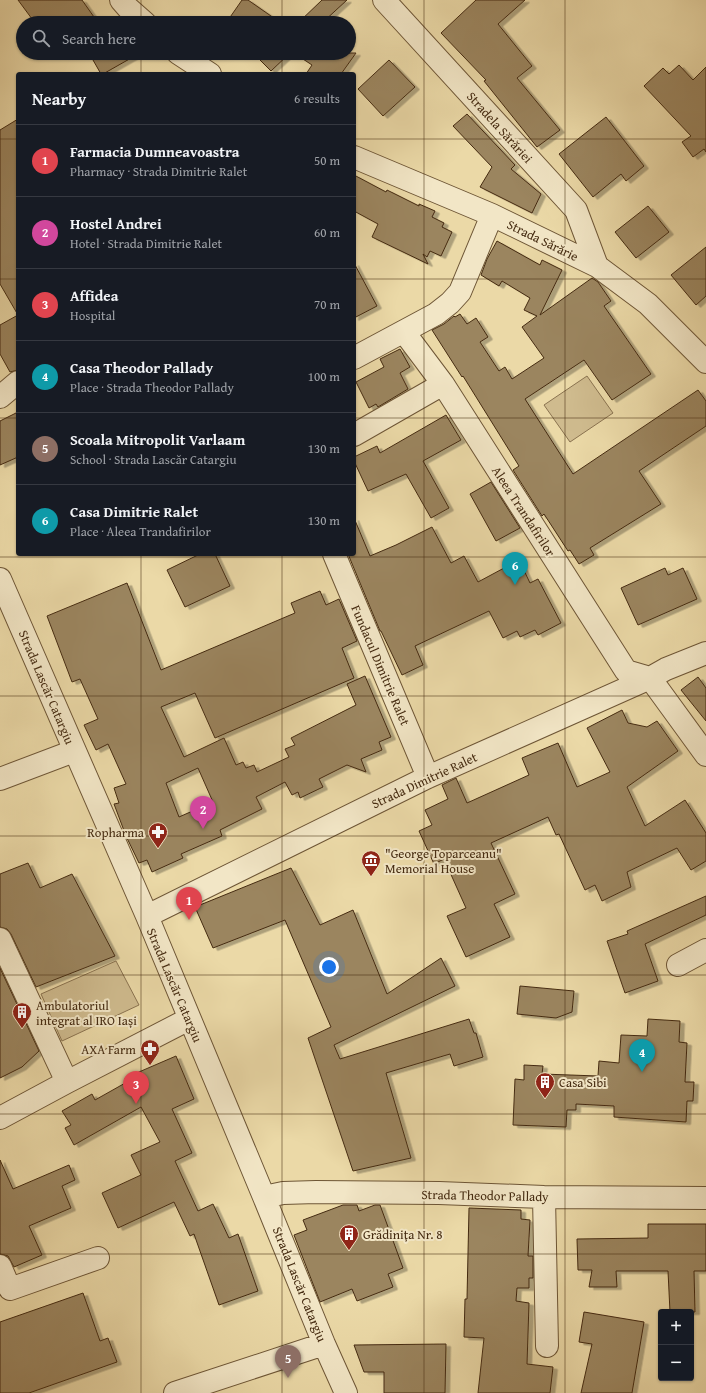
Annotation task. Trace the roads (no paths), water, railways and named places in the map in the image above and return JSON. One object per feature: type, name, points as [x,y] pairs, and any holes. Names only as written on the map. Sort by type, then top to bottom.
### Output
[{"type":"street","points":[[121,0],[137,16]]},
{"type":"street","name":"Stradela Sărăriei","points":[[384,0],[576,210],[597,266]]},
{"type":"street","points":[[189,60],[207,72]]},
{"type":"street","name":"Strada Sărărie","points":[[356,158],[492,215],[597,266],[648,304],[706,362]]},
{"type":"street","points":[[356,357],[436,314],[450,303],[460,292],[492,215]]},
{"type":"street","name":"Aleea Trandafirilor","points":[[404,332],[443,384],[626,671],[650,678]]},
{"type":"street","points":[[0,397],[16,384]]},
{"type":"street","points":[[356,434],[443,384]]},
{"type":"street","name":"Fundacul Dimitrie Ralet","points":[[335,556],[428,777]]},
{"type":"street","name":"Strada Lascăr Catargiu","points":[[0,579],[146,916],[324,1344],[346,1393]]},
{"type":"street","name":"Strada Dimitrie Ralet","points":[[146,916],[428,777],[706,653]]},
{"type":"street","points":[[650,678],[706,755]]},
{"type":"street","points":[[0,780],[74,750]]},
{"type":"street","points":[[0,939],[68,1082]]},
{"type":"street","points":[[678,965],[706,950]]},
{"type":"street","points":[[0,1118],[189,1019]]},
{"type":"street","name":"Strada Theodor Pallady","points":[[264,1197],[283,1193],[316,1192],[706,1198]]},
{"type":"street","points":[[544,1196],[547,1346]]},
{"type":"street","points":[[0,1266],[10,1289],[98,1258]]},
{"type":"street","points":[[175,1393],[324,1344]]},
{"type":"place","name":"Casa Dimitrie Ralet","points":[[515,585]]},
{"type":"place","name":"Hostel Andrei","points":[[203,829]]},
{"type":"place","name":"Ropharma","points":[[158,849]]},
{"type":"place","name":"\"George Toparceanu\" Memorial House","points":[[371,877]]},
{"type":"place","name":"Farmacia Dumneavoastra","points":[[189,920]]},
{"type":"place","name":"Ambulatoriul integrat al IRO Iași","points":[[22,1029]]},
{"type":"place","name":"AXA Farm","points":[[150,1066]]},
{"type":"place","name":"Casa Theodor Pallady","points":[[642,1072]]},
{"type":"place","name":"Casa Sibi","points":[[545,1099]]},
{"type":"place","name":"Affidea","points":[[136,1104]]},
{"type":"place","name":"Grădinița Nr. 8","points":[[349,1251]]},
{"type":"place","name":"Scoala Mitropolit Varlaam","points":[[288,1378]]}]
